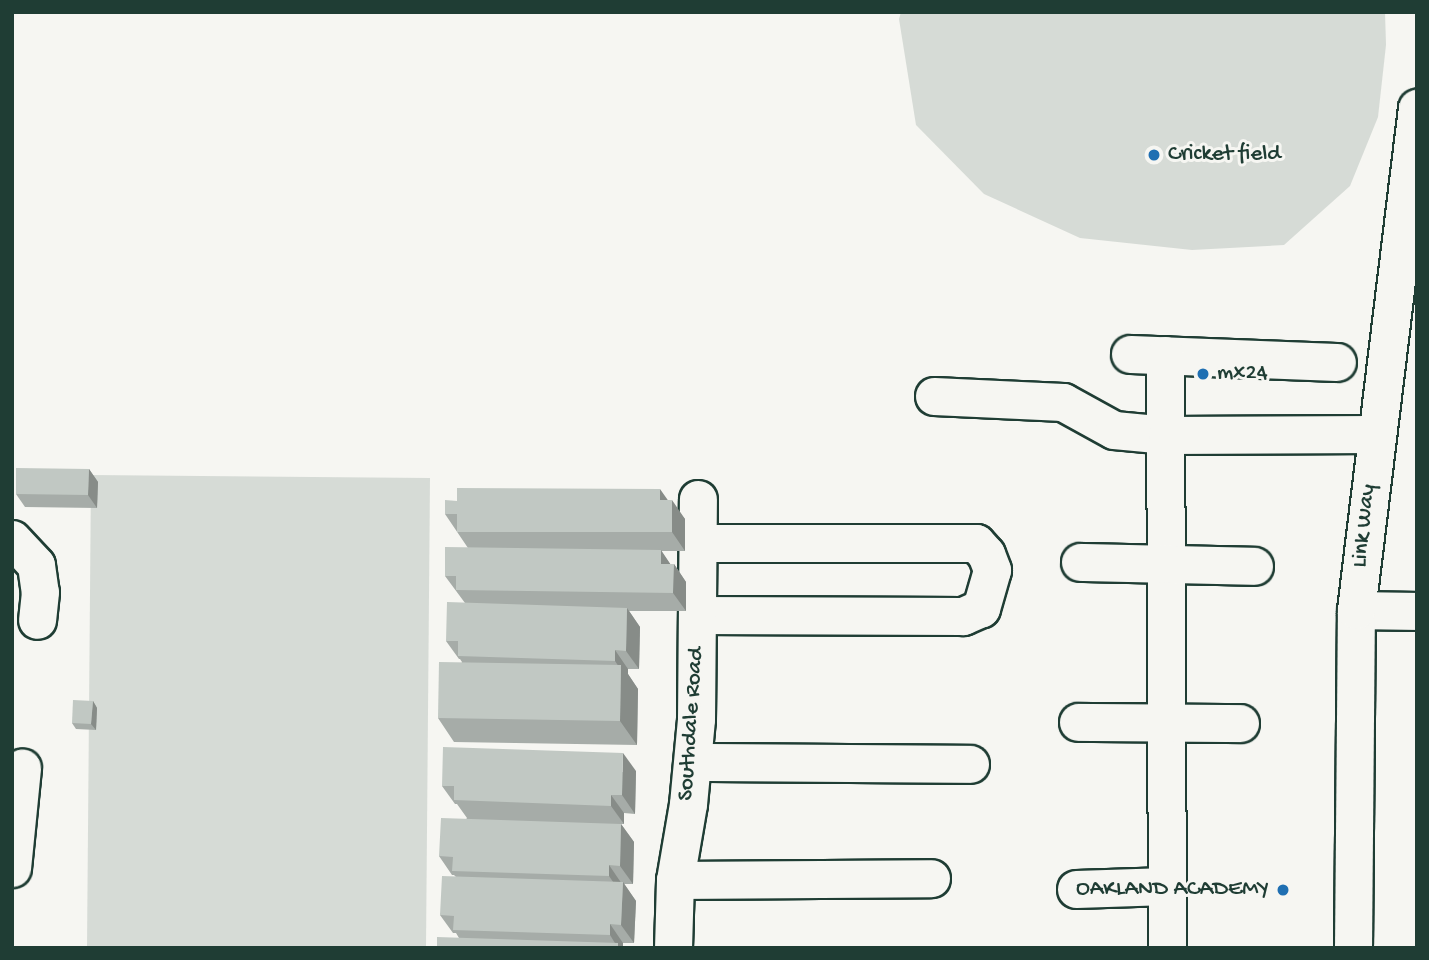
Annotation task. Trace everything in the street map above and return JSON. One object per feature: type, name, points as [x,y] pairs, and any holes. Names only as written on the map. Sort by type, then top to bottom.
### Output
[{"type":"street","name":"Link Way","points":[[1353,948],[1356,610],[1375,434],[1417,108]]},
{"type":"street","points":[[1167,948],[1167,435],[1148,355],[1337,362]]},
{"type":"street","points":[[934,396],[1063,402],[1114,430],[1167,435],[1375,434]]},
{"type":"street","name":"Southdale Road","points":[[673,948],[675,880],[693,762],[698,615],[698,499]]},
{"type":"street","points":[[12,539],[36,565],[40,592],[37,620]]},
{"type":"street","points":[[698,543],[976,543],[986,554],[992,569],[981,608],[963,616],[698,615]]},
{"type":"street","points":[[1080,562],[1254,566]]},
{"type":"street","points":[[1356,610],[1417,611]]},
{"type":"street","points":[[1079,722],[1240,723]]},
{"type":"street","points":[[693,762],[970,764]]},
{"type":"street","points":[[12,868],[22,767]]},
{"type":"street","points":[[675,880],[931,878]]},
{"type":"street","points":[[1076,889],[1167,886]]},
{"type":"shaded area","name":"Cricket field","points":[[901,12],[1385,12],[1386,45],[1378,117],[1350,186],[1284,245],[1192,250],[1080,238],[984,194],[916,125],[899,19]]},
{"type":"shaded area","points":[[91,475],[430,478],[426,948],[87,948]]},
{"type":"building","points":[[16,468],[89,469],[88,495],[16,494]]},
{"type":"building","points":[[457,488],[660,489],[660,500],[672,500],[672,532],[457,532],[457,514],[445,514],[445,500],[457,501]]},
{"type":"building","points":[[445,547],[661,550],[661,564],[674,564],[673,593],[456,590],[456,576],[445,576]]},
{"type":"building","points":[[447,602],[627,608],[626,651],[615,650],[615,661],[458,656],[458,641],[446,641]]},
{"type":"building","points":[[439,662],[621,665],[620,721],[438,718]]},
{"type":"building","points":[[73,700],[93,701],[91,724],[72,723]]},
{"type":"building","points":[[443,747],[623,753],[622,795],[611,795],[611,806],[454,800],[454,786],[442,786]]},
{"type":"building","points":[[441,818],[621,824],[620,866],[609,865],[609,876],[452,871],[453,857],[439,856]]},
{"type":"building","points":[[442,876],[623,882],[621,925],[610,924],[610,935],[453,930],[454,916],[440,915]]},
{"type":"building","points":[[437,937],[618,943],[618,948],[437,948]]},
{"type":"place","name":"Cricket field","points":[[1154,155]]},
{"type":"place","name":"mx24","points":[[1203,374]]},
{"type":"place","name":"OAKLAND ACADEMY","points":[[1283,890]]}]
